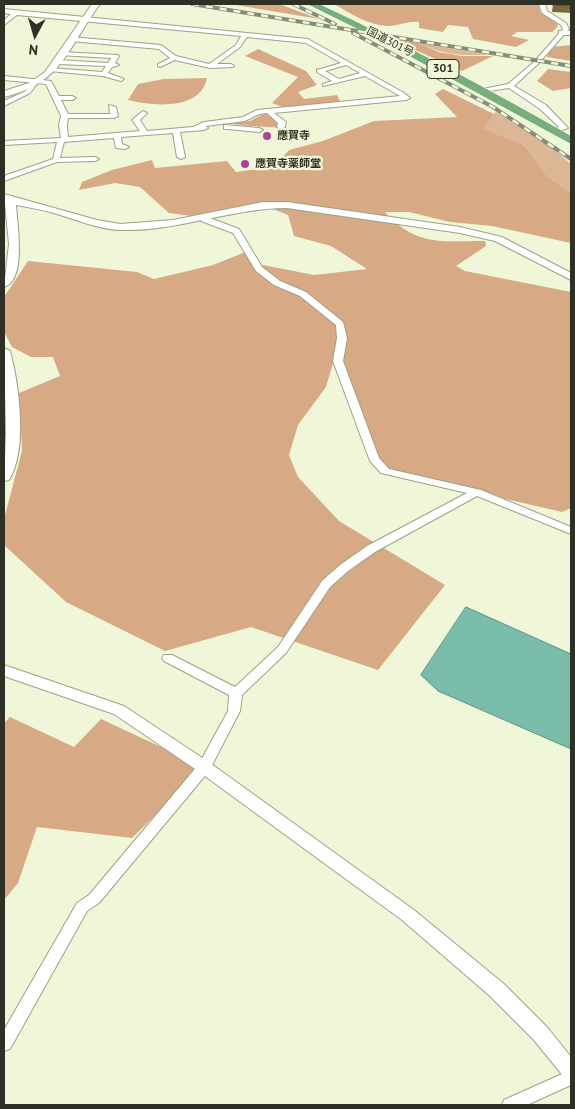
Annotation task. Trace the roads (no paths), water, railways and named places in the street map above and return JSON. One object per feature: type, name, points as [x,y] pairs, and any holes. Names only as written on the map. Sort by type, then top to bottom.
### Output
[{"type":"highway","name":"国道301号","points":[[312,4],[382,37],[569,138]]},
{"type":"street","points":[[4,104],[28,92],[51,70],[82,20],[96,4]]},
{"type":"street","points":[[482,90],[510,86],[567,33],[564,24],[544,12],[542,4]]},
{"type":"street","points":[[4,11],[308,41],[406,98],[254,113],[245,119],[204,124],[196,128]]},
{"type":"street","points":[[4,23],[16,13]]},
{"type":"street","points":[[159,37],[166,27]]},
{"type":"street","points":[[210,66],[238,46],[246,34]]},
{"type":"street","points":[[69,42],[100,47]]},
{"type":"street","points":[[69,42],[161,47],[174,58],[210,66],[231,66]]},
{"type":"street","points":[[59,58],[114,65],[104,74]]},
{"type":"street","points":[[160,65],[174,58]]},
{"type":"street","points":[[338,81],[319,71],[347,63]]},
{"type":"street","points":[[51,70],[104,74],[120,79]]},
{"type":"street","points":[[325,85],[365,74]]},
{"type":"street","points":[[4,78],[36,83],[49,82],[64,116],[63,140],[56,160]]},
{"type":"street","points":[[4,94],[36,83]]},
{"type":"street","points":[[510,86],[543,107],[564,128],[556,130]]},
{"type":"street","points":[[57,98],[72,98]]},
{"type":"street","points":[[64,116],[114,116],[112,107]]},
{"type":"street","points":[[269,111],[282,122],[281,127]]},
{"type":"street","points":[[143,113],[136,120],[148,135]]},
{"type":"street","points":[[4,143],[148,135],[196,128],[259,130]]},
{"type":"street","points":[[176,130],[181,156]]},
{"type":"street","points":[[117,136],[119,146],[125,147]]},
{"type":"street","points":[[4,179],[56,160],[95,159]]},
{"type":"street","points":[[4,284],[14,255],[8,199],[66,213],[95,223],[120,227],[204,219],[263,206],[287,205],[460,230],[498,239],[571,277]]},
{"type":"street","points":[[204,219],[236,231],[259,269],[277,283],[303,294],[340,324],[342,338],[338,360],[374,459],[385,472],[477,492],[571,531]]},
{"type":"street","points":[[4,351],[8,370],[8,455],[4,477]]},
{"type":"street","points":[[4,1044],[82,907],[99,893],[204,766],[234,711],[236,693],[282,650],[326,584],[370,549],[477,492]]},
{"type":"street","points":[[168,658],[236,693]]},
{"type":"street","points":[[4,670],[119,710],[204,766],[408,916],[497,990],[540,1033],[571,1071]]},
{"type":"street","points":[[510,1105],[571,1077]]},
{"type":"water","points":[[466,607],[571,654],[571,749],[438,691],[421,675]]},
{"type":"railway","points":[[192,4],[571,66]]},
{"type":"railway","points":[[293,4],[335,24]]},
{"type":"railway","points":[[353,33],[493,107],[571,159]]},
{"type":"place","name":"應賀寺","points":[[267,136]]},
{"type":"place","name":"應賀寺薬師堂","points":[[245,164]]}]
